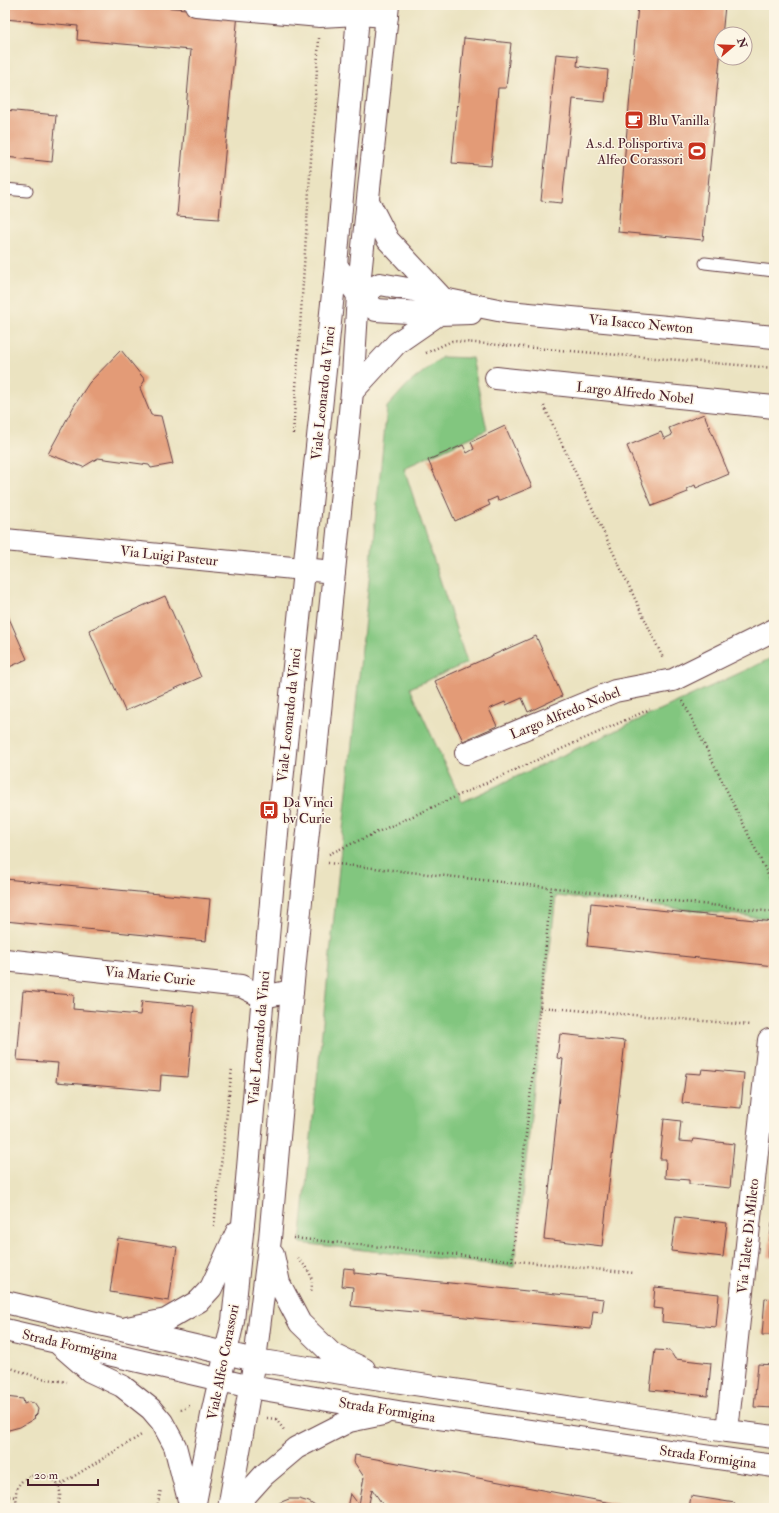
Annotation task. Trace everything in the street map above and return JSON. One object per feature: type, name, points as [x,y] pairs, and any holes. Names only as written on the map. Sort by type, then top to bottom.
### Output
[{"type":"street","name":"Viale Leonardo da Vinci","points":[[196,5],[320,16],[358,10],[388,11],[358,295],[352,392],[292,991],[270,1239]]},
{"type":"street","name":"Viale Leonardo da Vinci","points":[[244,1214],[279,810],[336,265],[358,10]]},
{"type":"street","points":[[352,392],[397,343],[441,306],[388,240],[368,201]]},
{"type":"street","points":[[336,265],[358,295]]},
{"type":"street","name":"Via Isacco Newton","points":[[358,295],[380,284],[430,293],[441,306],[774,337]]},
{"type":"street","name":"Largo Alfredo Nobel","points":[[496,378],[774,407]]},
{"type":"street","name":"Via Luigi Pasteur","points":[[5,540],[334,572]]},
{"type":"street","name":"Largo Alfredo Nobel","points":[[466,753],[615,691],[673,680],[774,630]]},
{"type":"street","name":"Via Marie Curie","points":[[5,960],[241,986],[263,997]]},
{"type":"street","points":[[263,997],[292,991]]},
{"type":"street","name":"Via Talete Di Mileto","points":[[727,1431],[761,1033]]},
{"type":"street","points":[[120,1329],[166,1320],[199,1301],[211,1288],[244,1214]]},
{"type":"street","name":"Viale Alfeo Corassori","points":[[194,1508],[233,1321],[244,1214]]},
{"type":"street","points":[[270,1239],[279,1283],[300,1323],[332,1354],[383,1379]]},
{"type":"street","name":"Viale Alfeo Corassori","points":[[229,1508],[255,1360],[270,1239]]},
{"type":"street","name":"Strada Formigina","points":[[5,1302],[255,1360],[774,1437]]},
{"type":"street","name":"Strada Formigina","points":[[5,1330],[250,1387],[404,1413],[774,1466]]},
{"type":"street","points":[[57,1342],[90,1371],[122,1386],[151,1409],[162,1422],[175,1446],[191,1508]]},
{"type":"street","points":[[237,1508],[246,1495],[264,1475],[296,1448],[350,1421],[385,1413],[404,1413]]},
{"type":"lane","points":[[5,190],[27,191]]},
{"type":"lane","points":[[705,263],[774,271]]},
{"type":"path","points":[[293,441],[320,16]]},
{"type":"path","points":[[422,355],[452,341],[774,368]]},
{"type":"path","points":[[532,382],[673,680],[774,887]]},
{"type":"path","points":[[329,854],[651,708]]},
{"type":"path","points":[[328,863],[551,889],[774,912]]},
{"type":"path","points":[[512,1261],[540,1007],[551,889]]},
{"type":"path","points":[[540,1007],[761,1033]]},
{"type":"path","points":[[213,1233],[232,1063]]},
{"type":"path","points":[[293,1238],[634,1273]]},
{"type":"path","points":[[296,1256],[312,1276],[310,1296]]},
{"type":"path","points":[[5,1366],[40,1378],[71,1382]]},
{"type":"path","points":[[58,1486],[148,1431]]},
{"type":"path","points":[[19,1508],[16,1502],[15,1493],[19,1484],[25,1478],[34,1474],[43,1475],[52,1479],[58,1486],[60,1502],[57,1508]]},
{"type":"path","points":[[157,1508],[161,1488]]},
{"type":"path","points":[[5,1496],[16,1497]]},
{"type":"green space","points":[[442,357],[472,358],[487,430],[404,468],[467,663],[410,688],[462,802],[774,657],[774,919],[556,896],[514,1267],[300,1243],[387,407],[408,384]]},
{"type":"building","points":[[5,5],[136,5],[238,13],[219,219],[177,216],[191,50],[77,40],[78,26],[5,19]]},
{"type":"building","points":[[638,5],[725,5],[723,26],[713,26],[713,66],[719,66],[703,240],[618,232]]},
{"type":"building","points":[[464,38],[511,43],[506,88],[498,88],[491,166],[452,163]]},
{"type":"building","points":[[556,54],[578,56],[577,66],[608,70],[605,102],[573,99],[562,203],[541,201]]},
{"type":"building","points":[[5,110],[56,115],[52,162],[5,157]]},
{"type":"building","points":[[121,350],[145,380],[140,388],[151,415],[161,416],[173,464],[151,468],[149,465],[98,458],[83,467],[48,454],[74,406],[89,383]]},
{"type":"building","points":[[704,414],[729,474],[696,488],[695,485],[687,489],[688,492],[652,506],[627,446],[661,432],[664,439],[672,435],[669,428]]},
{"type":"building","points":[[505,426],[532,487],[498,501],[497,497],[488,501],[490,505],[455,521],[428,460],[463,445],[467,453],[474,449],[471,442]]},
{"type":"building","points":[[165,596],[201,677],[125,711],[89,630]]},
{"type":"building","points":[[5,609],[27,659],[5,669]]},
{"type":"building","points":[[536,636],[562,696],[528,712],[522,698],[506,705],[505,702],[489,709],[497,726],[463,741],[435,681]]},
{"type":"building","points":[[5,879],[210,899],[206,941],[5,921]]},
{"type":"building","points":[[591,903],[774,922],[774,966],[587,946]]},
{"type":"building","points":[[23,991],[74,995],[73,1009],[140,1015],[142,1001],[194,1006],[188,1077],[161,1075],[160,1091],[56,1082],[58,1063],[17,1060]]},
{"type":"building","points":[[560,1034],[625,1041],[602,1246],[544,1239],[563,1059],[557,1058]]},
{"type":"building","points":[[702,1069],[744,1073],[741,1108],[682,1103],[686,1073],[701,1074]]},
{"type":"building","points":[[664,1119],[681,1121],[679,1141],[693,1142],[694,1139],[734,1144],[730,1188],[689,1184],[689,1180],[665,1178],[666,1159],[660,1159]]},
{"type":"building","points":[[676,1217],[727,1223],[723,1257],[671,1251]]},
{"type":"building","points":[[772,1222],[774,1222],[774,1258],[768,1257]]},
{"type":"building","points":[[118,1238],[177,1247],[169,1301],[110,1292]]},
{"type":"building","points":[[344,1268],[354,1269],[354,1273],[604,1299],[602,1312],[593,1311],[591,1329],[351,1306],[353,1287],[342,1286]]},
{"type":"building","points":[[655,1287],[719,1294],[716,1327],[662,1322],[663,1309],[653,1308]]},
{"type":"building","points":[[765,1298],[774,1299],[774,1335],[762,1335]]},
{"type":"building","points":[[655,1350],[670,1351],[675,1359],[711,1363],[708,1396],[650,1390]]},
{"type":"building","points":[[758,1364],[774,1365],[774,1408],[754,1407]]},
{"type":"building","points":[[5,1397],[23,1399],[24,1404],[29,1402],[34,1403],[38,1409],[37,1414],[34,1417],[35,1418],[20,1427],[5,1431]]},
{"type":"building","points":[[355,1455],[633,1508],[385,1508],[372,1489],[368,1508],[347,1508],[350,1493],[359,1505],[364,1477],[354,1462]]},
{"type":"building","points":[[691,1496],[735,1503],[734,1508],[689,1508]]},
{"type":"building","points":[[289,1499],[299,1499],[309,1502],[318,1508],[273,1508],[279,1503]]},
{"type":"place","name":"Blu Vanilla","points":[[634,120]]},
{"type":"place","name":"A.s.d. Polisportiva Alfeo Corassori","points":[[697,151]]},
{"type":"place","name":"Da Vinci bv Curie","points":[[269,810]]}]
